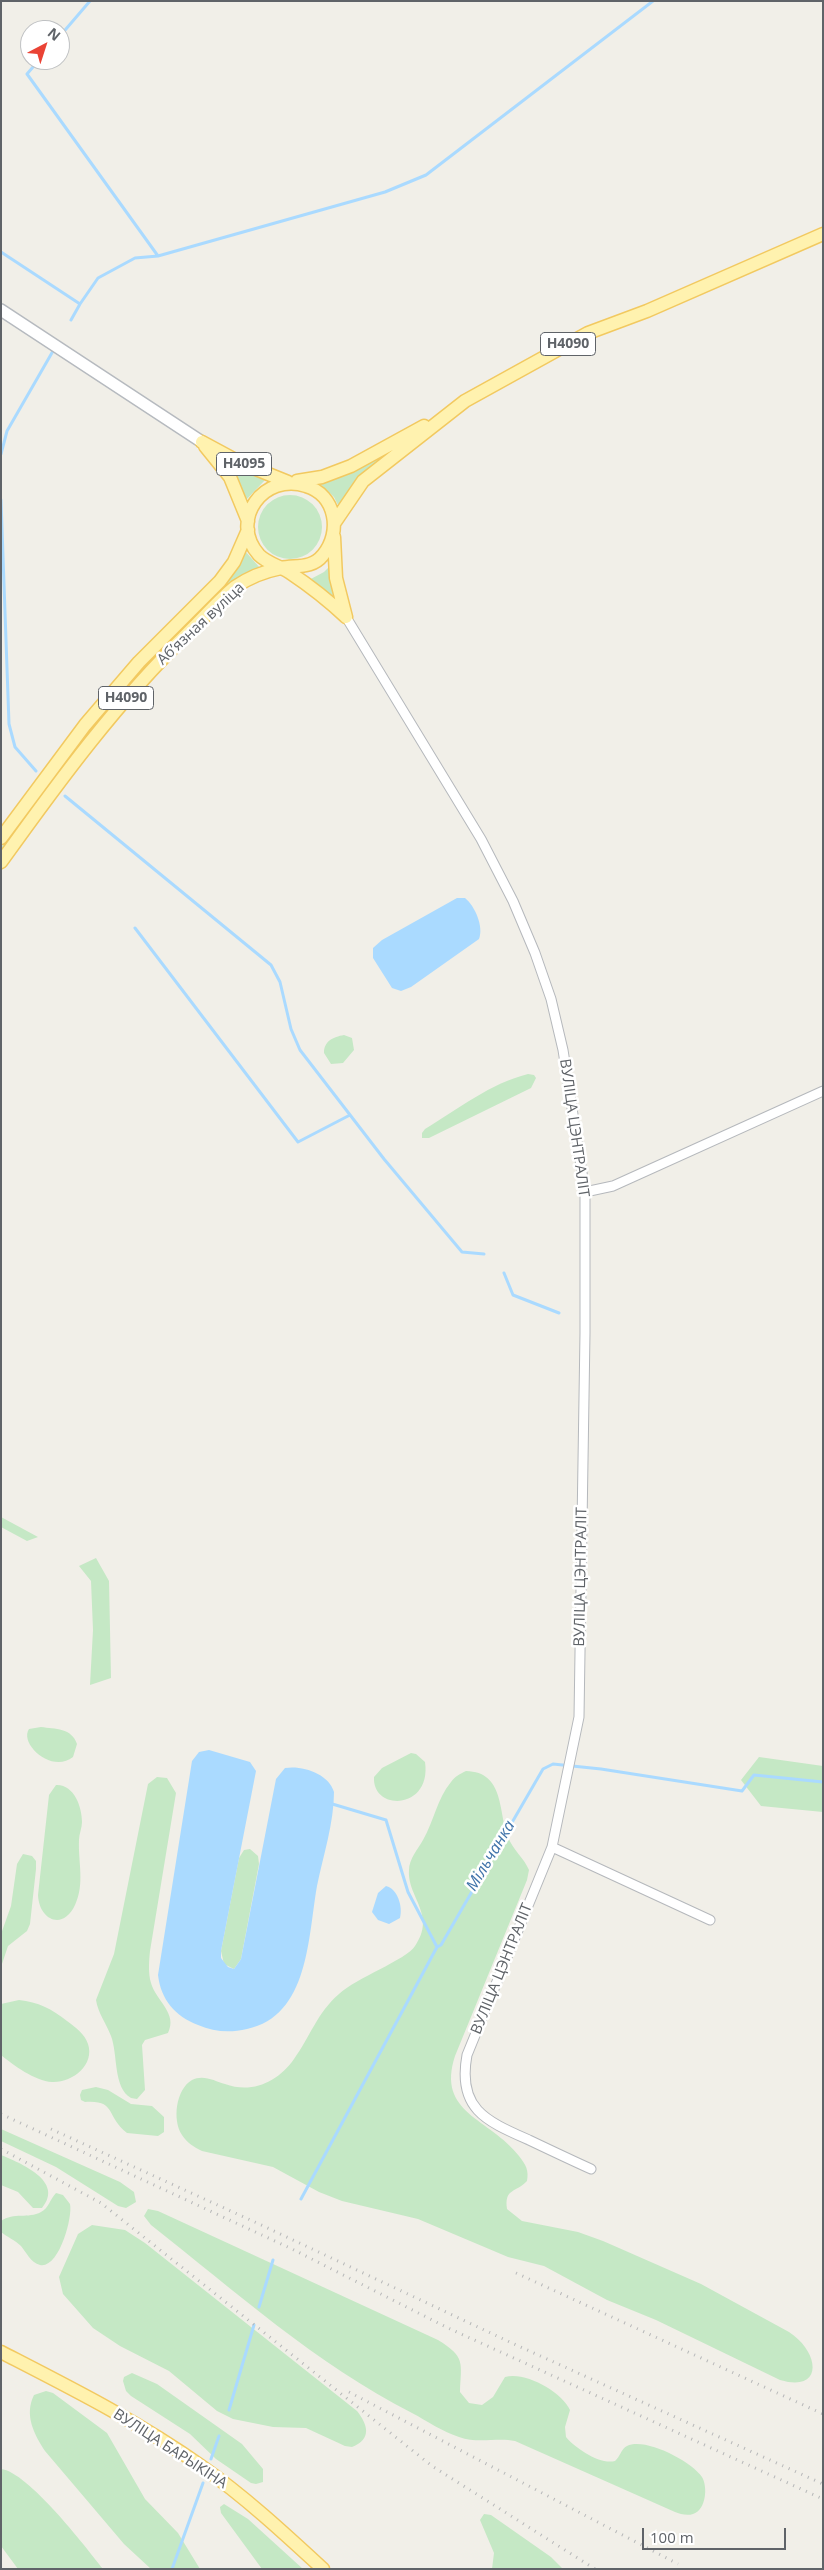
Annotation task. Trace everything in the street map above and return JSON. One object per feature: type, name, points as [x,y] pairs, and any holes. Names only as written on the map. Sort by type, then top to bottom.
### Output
[{"type":"main road","name":"Н4090","points":[[335,522],[363,481],[464,401],[588,333],[647,310],[823,234]]},
{"type":"main road","name":"Н4090","points":[[248,525],[252,506],[261,494],[274,486],[322,476],[351,466],[406,434],[442,418]]},
{"type":"main road","name":"Н4095","points":[[202,442],[242,463],[291,482]]},
{"type":"main road","name":"Н4095","points":[[202,442],[230,477],[248,525]]},
{"type":"main road","name":"Н4090","points":[[282,568],[304,567],[323,556],[334,537],[335,522],[328,502],[314,488],[291,482]]},
{"type":"main road","points":[[248,525],[252,543],[259,554],[270,563],[282,568],[322,594],[346,617]]},
{"type":"main road","name":"Абʼязная вуліца","points":[[1,838],[91,718],[139,662],[220,581],[234,562],[248,525]]},
{"type":"main road","points":[[334,537],[336,578],[346,617]]},
{"type":"main road","name":"Абʼязная вуліца","points":[[1,862],[98,731],[167,654],[235,588],[256,576],[282,568]]},
{"type":"main road","name":"ВУЛІЦА БАРЫКІНА","points":[[1,2352],[100,2404],[198,2464],[242,2497],[324,2569]]},
{"type":"street","name":"Н4095","points":[[1,310],[202,442]]},
{"type":"street","name":"ВУЛІЦА ЦЭНТРАЛІТ","points":[[346,617],[481,839],[514,901],[551,999],[563,1050],[585,1192],[585,1333],[579,1708],[574,1742],[552,1847],[467,2055],[463,2075],[466,2091],[475,2107],[490,2122],[592,2169]]},
{"type":"street","points":[[585,1192],[613,1186],[823,1090]]},
{"type":"street","points":[[552,1847],[710,1920]]},
{"type":"green space","points":[[408,437],[340,509],[334,497],[319,483],[342,476]]},
{"type":"green space","points":[[218,458],[266,479],[245,501]]},
{"type":"green space","points":[[284,495],[296,495],[313,504],[320,515],[322,527],[320,539],[313,550],[296,559],[284,559],[272,554],[263,545],[258,533],[258,521],[263,509],[272,500]]},
{"type":"green space","points":[[245,551],[260,568],[240,576],[129,685],[58,772],[1,852],[1,848],[92,723],[168,639],[233,575]]},
{"type":"green space","points":[[332,564],[335,602],[307,581],[324,572]]},
{"type":"green space","points":[[344,1035],[352,1038],[354,1050],[343,1063],[331,1064],[324,1053],[324,1049],[333,1038]]},
{"type":"green space","points":[[528,1074],[534,1075],[536,1078],[531,1088],[429,1138],[422,1138],[422,1133],[425,1129],[475,1097],[514,1078]]},
{"type":"green space","points":[[1,1517],[38,1537],[27,1541],[1,1527]]},
{"type":"green space","points":[[96,1558],[109,1581],[111,1678],[90,1685],[93,1630],[91,1581],[79,1566]]},
{"type":"green space","points":[[41,1727],[62,1730],[71,1735],[77,1744],[73,1757],[65,1761],[56,1762],[47,1760],[39,1755],[33,1749],[27,1735],[29,1729]]},
{"type":"green space","points":[[411,1753],[416,1754],[425,1762],[425,1778],[420,1790],[411,1797],[401,1801],[391,1800],[382,1796],[376,1788],[374,1777],[382,1768]]},
{"type":"green space","points":[[759,1757],[823,1766],[823,1812],[761,1806],[741,1780]]},
{"type":"green space","points":[[466,1771],[479,1773],[488,1778],[494,1786],[501,1805],[508,1837],[529,1870],[527,1880],[455,2056],[451,2075],[453,2091],[459,2103],[469,2114],[507,2143],[519,2156],[526,2168],[528,2174],[527,2181],[509,2194],[507,2197],[507,2209],[522,2221],[578,2232],[603,2241],[701,2284],[789,2332],[799,2340],[811,2359],[813,2368],[810,2376],[804,2381],[780,2380],[656,2320],[607,2300],[544,2266],[508,2257],[418,2219],[342,2201],[319,2192],[273,2167],[202,2151],[182,2135],[177,2121],[177,2105],[182,2090],[187,2084],[196,2078],[205,2078],[245,2088],[254,2087],[272,2080],[288,2067],[300,2051],[319,2017],[331,2001],[347,1988],[402,1957],[415,1946],[421,1935],[423,1925],[420,1906],[410,1880],[410,1862],[427,1833],[446,1789],[454,1778]]},
{"type":"green space","points":[[157,1777],[167,1778],[176,1793],[149,1963],[150,1979],[168,2013],[170,2026],[168,2033],[145,2040],[142,2045],[145,2090],[137,2099],[131,2098],[121,2087],[111,2036],[100,2014],[96,2000],[114,1954],[148,1784]]},
{"type":"green space","points":[[56,1785],[68,1788],[72,1792],[79,1803],[82,1822],[79,1840],[80,1889],[75,1905],[70,1913],[58,1920],[47,1916],[43,1911],[39,1904],[38,1895],[49,1795]]},
{"type":"green space","points":[[250,1849],[258,1856],[259,1864],[241,1959],[234,1969],[224,1964],[221,1951],[239,1858],[244,1850]]},
{"type":"green space","points":[[23,1854],[32,1856],[36,1861],[30,1924],[27,1931],[8,1946],[1,1967],[1,1934],[11,1906],[17,1864]]},
{"type":"green space","points":[[19,2000],[39,2004],[50,2010],[70,2023],[87,2040],[88,2059],[85,2066],[74,2076],[60,2082],[45,2081],[25,2072],[1,2055],[1,2004]]},
{"type":"green space","points":[[96,2087],[108,2090],[131,2104],[152,2106],[164,2117],[164,2132],[158,2136],[127,2133],[120,2127],[107,2106],[81,2100],[82,2090]]},
{"type":"green space","points":[[1,2129],[120,2182],[134,2192],[136,2202],[126,2208],[118,2206],[56,2167],[1,2141]]},
{"type":"green space","points":[[1,2155],[28,2168],[44,2181],[48,2189],[48,2198],[42,2208],[33,2208],[18,2192],[1,2185]]},
{"type":"green space","points":[[56,2193],[63,2195],[70,2204],[67,2230],[59,2251],[53,2259],[47,2264],[40,2265],[31,2260],[19,2244],[1,2232],[1,2221],[6,2218],[41,2212]]},
{"type":"green space","points":[[148,2209],[158,2211],[438,2340],[458,2356],[461,2367],[460,2392],[469,2403],[482,2405],[493,2397],[505,2377],[522,2377],[542,2384],[559,2396],[570,2410],[565,2427],[566,2437],[575,2446],[588,2455],[609,2462],[615,2461],[625,2447],[635,2444],[667,2452],[688,2464],[702,2477],[705,2486],[705,2498],[701,2508],[693,2514],[679,2513],[515,2441],[466,2439],[435,2426],[377,2394],[343,2372],[245,2301],[151,2225],[144,2216]]},
{"type":"green space","points":[[92,2225],[125,2230],[145,2243],[357,2411],[366,2426],[363,2440],[352,2447],[345,2446],[306,2428],[273,2427],[233,2419],[217,2411],[169,2371],[120,2346],[93,2328],[63,2294],[59,2277],[78,2234]]},
{"type":"green space","points":[[132,2373],[157,2384],[242,2444],[263,2469],[263,2482],[251,2483],[216,2459],[190,2434],[131,2396],[126,2391],[123,2381],[124,2377]]},
{"type":"green space","points":[[46,2391],[53,2393],[107,2433],[145,2499],[178,2533],[200,2569],[151,2569],[124,2544],[45,2451],[37,2438],[30,2417],[31,2402],[34,2395]]},
{"type":"green space","points":[[1,2469],[12,2473],[40,2496],[70,2528],[103,2569],[18,2569],[1,2546]]},
{"type":"green space","points":[[224,2504],[248,2519],[303,2569],[262,2569],[221,2513],[220,2507]]},
{"type":"green space","points":[[484,2514],[491,2515],[551,2557],[563,2569],[492,2569],[494,2553],[480,2520]]},
{"type":"water","points":[[457,898],[465,898],[475,911],[480,929],[479,939],[411,987],[401,991],[392,988],[373,958],[373,948],[382,940]]},
{"type":"water","points":[[209,1750],[250,1762],[256,1771],[221,1951],[221,1958],[228,1967],[234,1969],[241,1959],[276,1779],[285,1768],[300,1768],[314,1772],[327,1780],[334,1792],[330,1827],[317,1886],[302,1972],[294,1991],[283,2008],[267,2021],[247,2029],[234,2031],[210,2029],[182,2017],[170,2006],[162,1992],[158,1975],[192,1761],[199,1752]]},
{"type":"water","points":[[386,1886],[394,1891],[399,1899],[401,1909],[400,1918],[389,1924],[378,1920],[372,1912],[378,1893]]},
{"type":"waterway","points":[[70,24],[90,1]]},
{"type":"waterway","points":[[1,252],[80,304],[98,278],[135,258],[158,256],[385,192],[426,175],[653,1]]},
{"type":"waterway","points":[[30,70],[27,74],[158,256]]},
{"type":"waterway","points":[[71,320],[80,304]]},
{"type":"waterway","points":[[1,454],[7,431],[53,351]]},
{"type":"waterway","points":[[1,500],[9,724],[15,747],[36,771]]},
{"type":"waterway","points":[[65,796],[271,965],[280,982],[291,1029],[300,1050],[384,1159],[462,1252],[484,1254]]},
{"type":"waterway","points":[[135,928],[298,1142],[350,1115]]},
{"type":"waterway","points":[[504,1273],[513,1295],[559,1313]]},
{"type":"waterway","name":"Мільчанка","points":[[301,2199],[437,1947],[441,1945],[543,1769],[553,1764],[601,1769],[742,1791],[754,1775],[823,1782]]},
{"type":"waterway","points":[[329,1803],[386,1820],[408,1892],[437,1947]]},
{"type":"waterway","name":"Мільчанка","points":[[259,2307],[273,2260]]},
{"type":"waterway","name":"Мільчанка","points":[[229,2410],[254,2325]]},
{"type":"waterway","name":"Мільчанка","points":[[211,2459],[219,2436]]},
{"type":"waterway","name":"Мільчанка","points":[[172,2569],[203,2483]]},
{"type":"railway","points":[[1,2114],[292,2249],[448,2328],[823,2499]]},
{"type":"railway","points":[[51,2129],[257,2223],[514,2344],[823,2484]]},
{"type":"railway","points":[[1,2149],[101,2203],[432,2466],[595,2569]]},
{"type":"railway","points":[[516,2273],[823,2414]]},
{"type":"railway","points":[[349,2392],[678,2564]]}]
